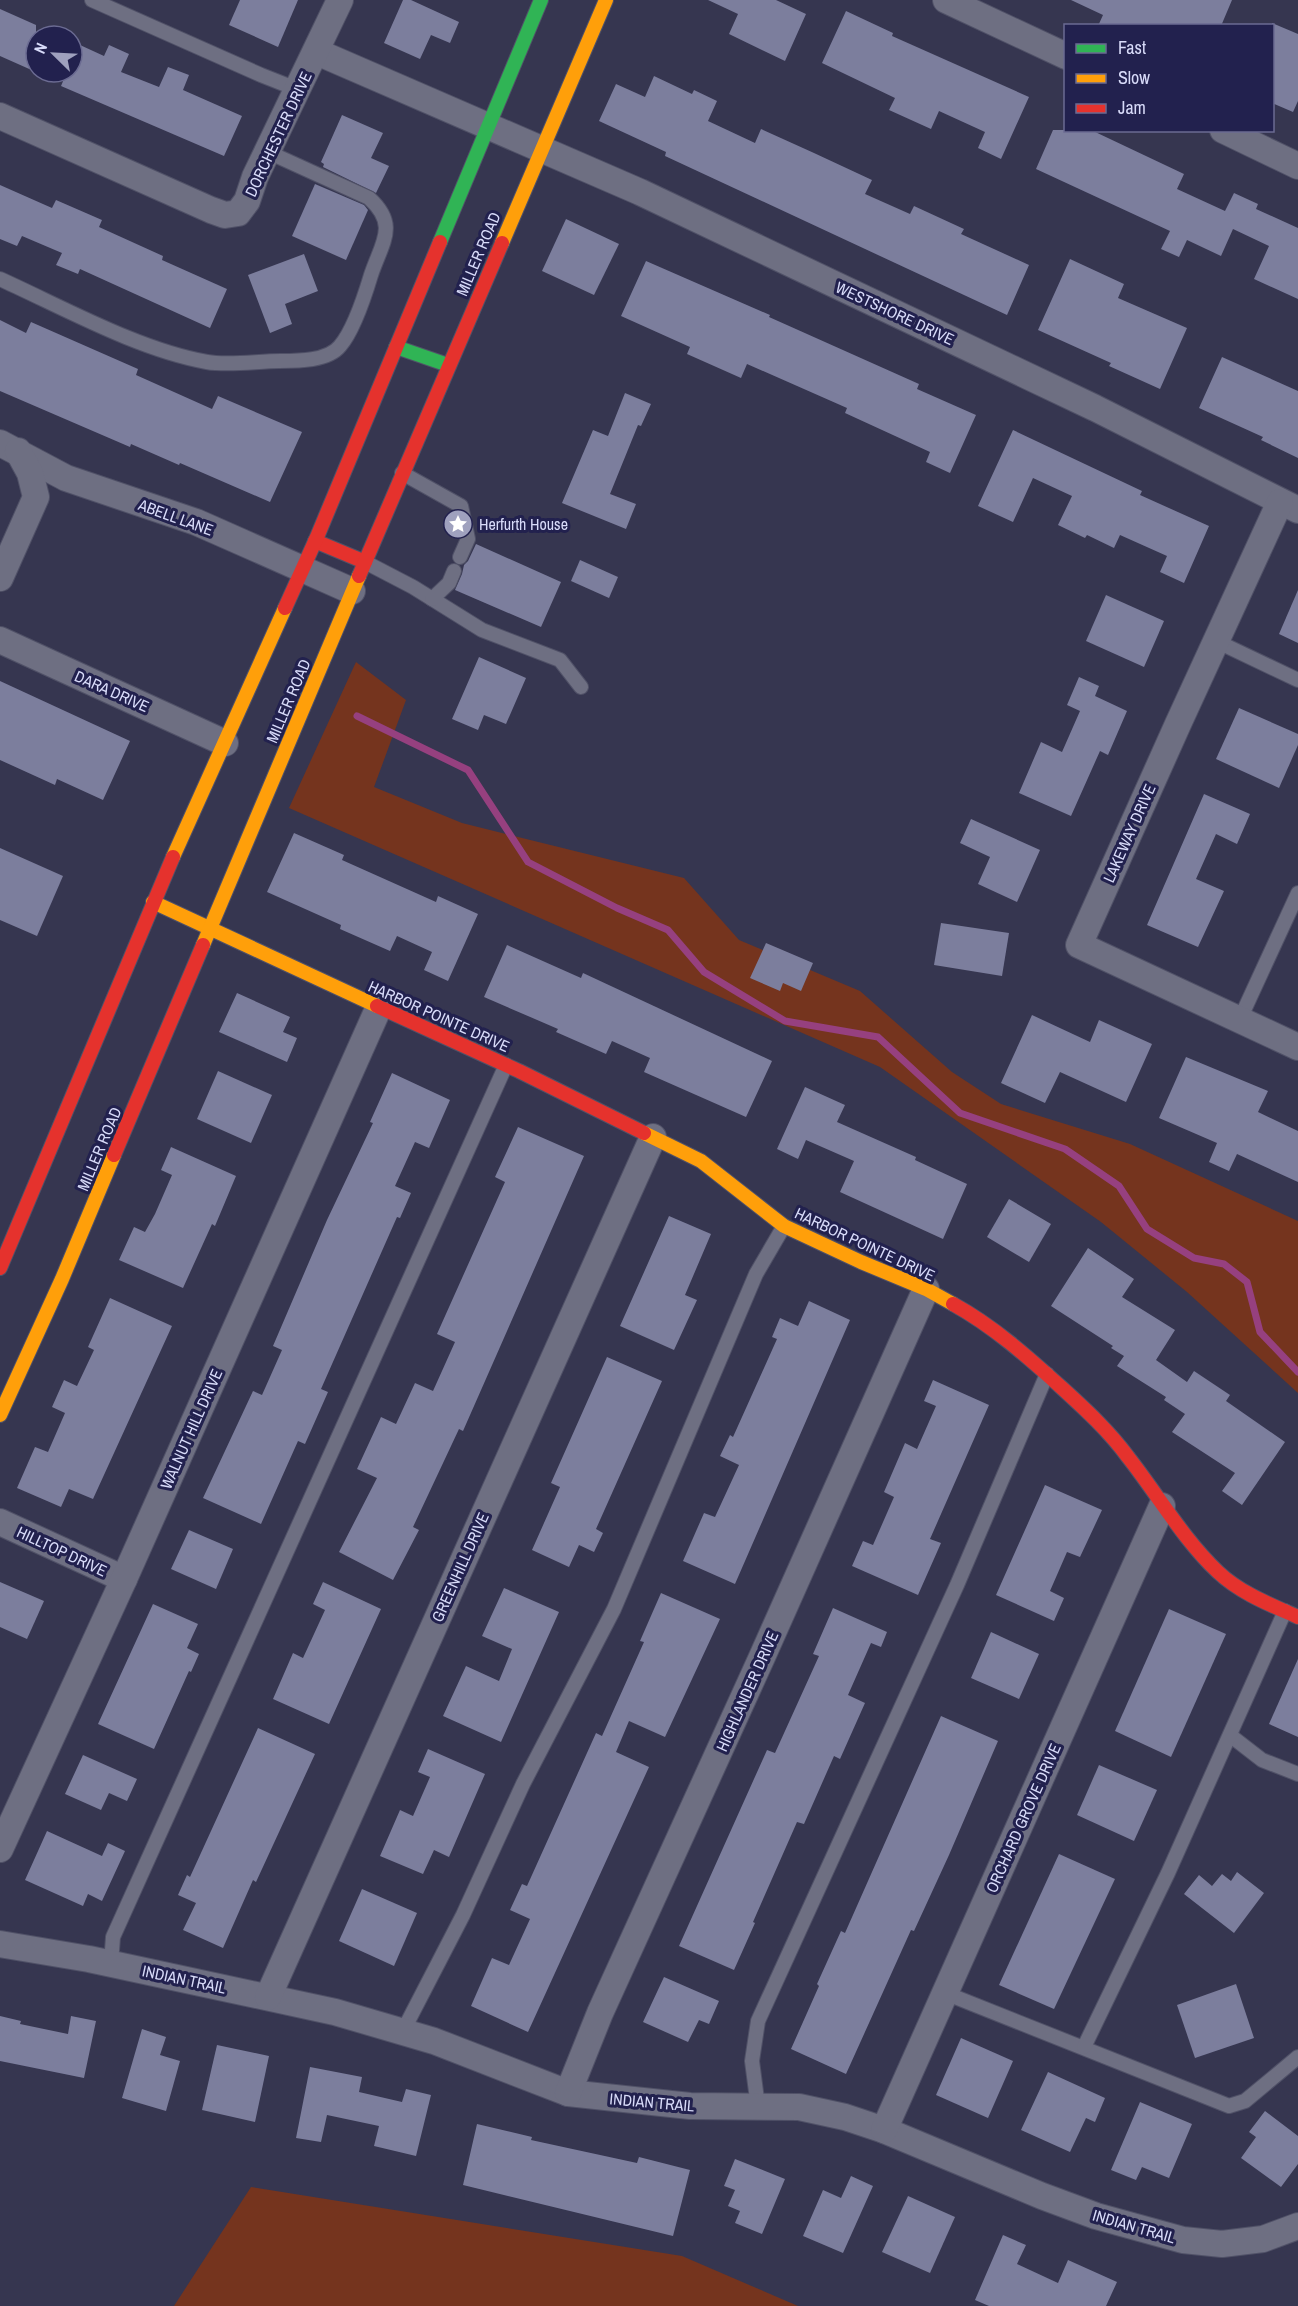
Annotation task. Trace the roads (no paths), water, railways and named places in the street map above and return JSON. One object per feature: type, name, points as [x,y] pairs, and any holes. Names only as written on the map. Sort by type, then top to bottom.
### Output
[{"type":"main road","points":[[0,1268],[5,1243],[153,902],[315,541],[541,0]]},
{"type":"main road","name":"MILLER ROAD","points":[[0,1415],[62,1280],[402,473],[606,0]]},
{"type":"main road","points":[[396,347],[448,365]]},
{"type":"main road","points":[[315,541],[365,562]]},
{"type":"main road","name":"HARBOR POINTE DRIVE","points":[[153,902],[506,1065],[701,1161],[784,1226],[926,1289],[975,1316],[1047,1374],[1089,1413],[1128,1456],[1162,1506],[1219,1574],[1254,1597],[1298,1617]]},
{"type":"street","points":[[317,52],[340,0]]},
{"type":"street","points":[[946,0],[1064,56]]},
{"type":"street","name":"DORCHESTER DRIVE","points":[[0,116],[225,215],[238,213],[247,201],[268,152],[317,52],[488,125]]},
{"type":"street","name":"WESTSHORE DRIVE","points":[[488,125],[640,192],[894,312],[1095,408],[1289,506]]},
{"type":"street","points":[[1226,132],[1298,166]]},
{"type":"street","points":[[0,578],[36,497],[30,473],[9,447]]},
{"type":"street","name":"ABELL LANE","points":[[9,447],[66,478],[196,522],[352,591]]},
{"type":"street","name":"LAKEWAY DRIVE","points":[[1289,506],[1216,641],[1079,945],[1298,1047]]},
{"type":"street","name":"DARA DRIVE","points":[[0,640],[225,742]]},
{"type":"street","name":"WALNUT HILL DRIVE","points":[[0,1850],[124,1579],[379,1007]]},
{"type":"street","name":"GREENHILL DRIVE","points":[[268,1997],[653,1137]]},
{"type":"street","name":"HIGHLANDER DRIVE","points":[[568,2093],[604,2002],[762,1657],[926,1289]]},
{"type":"street","name":"ORCHARD GROVE DRIVE","points":[[884,2130],[1162,1506]]},
{"type":"street","name":"HILLTOP DRIVE","points":[[0,1522],[124,1579]]},
{"type":"street","name":"INDIAN TRAIL","points":[[0,1944],[111,1964],[335,2012],[434,2041],[568,2093],[690,2106],[799,2107],[844,2116],[1085,2212],[1141,2230],[1183,2240],[1222,2244],[1263,2240],[1298,2226]]},
{"type":"lane","points":[[92,0],[299,90]]},
{"type":"lane","points":[[0,279],[135,340],[172,354],[210,363],[307,361],[340,348],[360,308],[388,225],[382,209],[369,198],[268,152]]},
{"type":"lane","points":[[402,473],[461,506],[468,538],[460,557]]},
{"type":"lane","points":[[365,562],[482,630],[560,660],[581,687]]},
{"type":"lane","points":[[432,599],[449,583],[454,571]]},
{"type":"lane","points":[[1216,641],[1298,680]]},
{"type":"lane","points":[[1240,1019],[1298,893]]},
{"type":"lane","points":[[111,1964],[113,1938],[506,1065]]},
{"type":"lane","points":[[403,2031],[463,1915],[523,1784],[614,1609],[756,1274],[784,1226]]},
{"type":"lane","points":[[758,2107],[752,2061],[758,2021],[957,1584],[1047,1374]]},
{"type":"lane","points":[[1084,2047],[1168,1873],[1285,1611]]},
{"type":"lane","points":[[1231,1736],[1262,1760],[1298,1774]]},
{"type":"lane","points":[[945,1993],[1229,2106],[1245,2101],[1298,2056]]},
{"type":"waterway","points":[[357,716],[468,770],[528,862],[617,908],[668,930],[704,972],[785,1021],[878,1037],[960,1113],[1065,1149],[1119,1186],[1147,1229],[1194,1258],[1224,1264],[1247,1282],[1260,1332],[1298,1372]]},
{"type":"place","name":"Herfurth House","points":[[458,524]]}]
